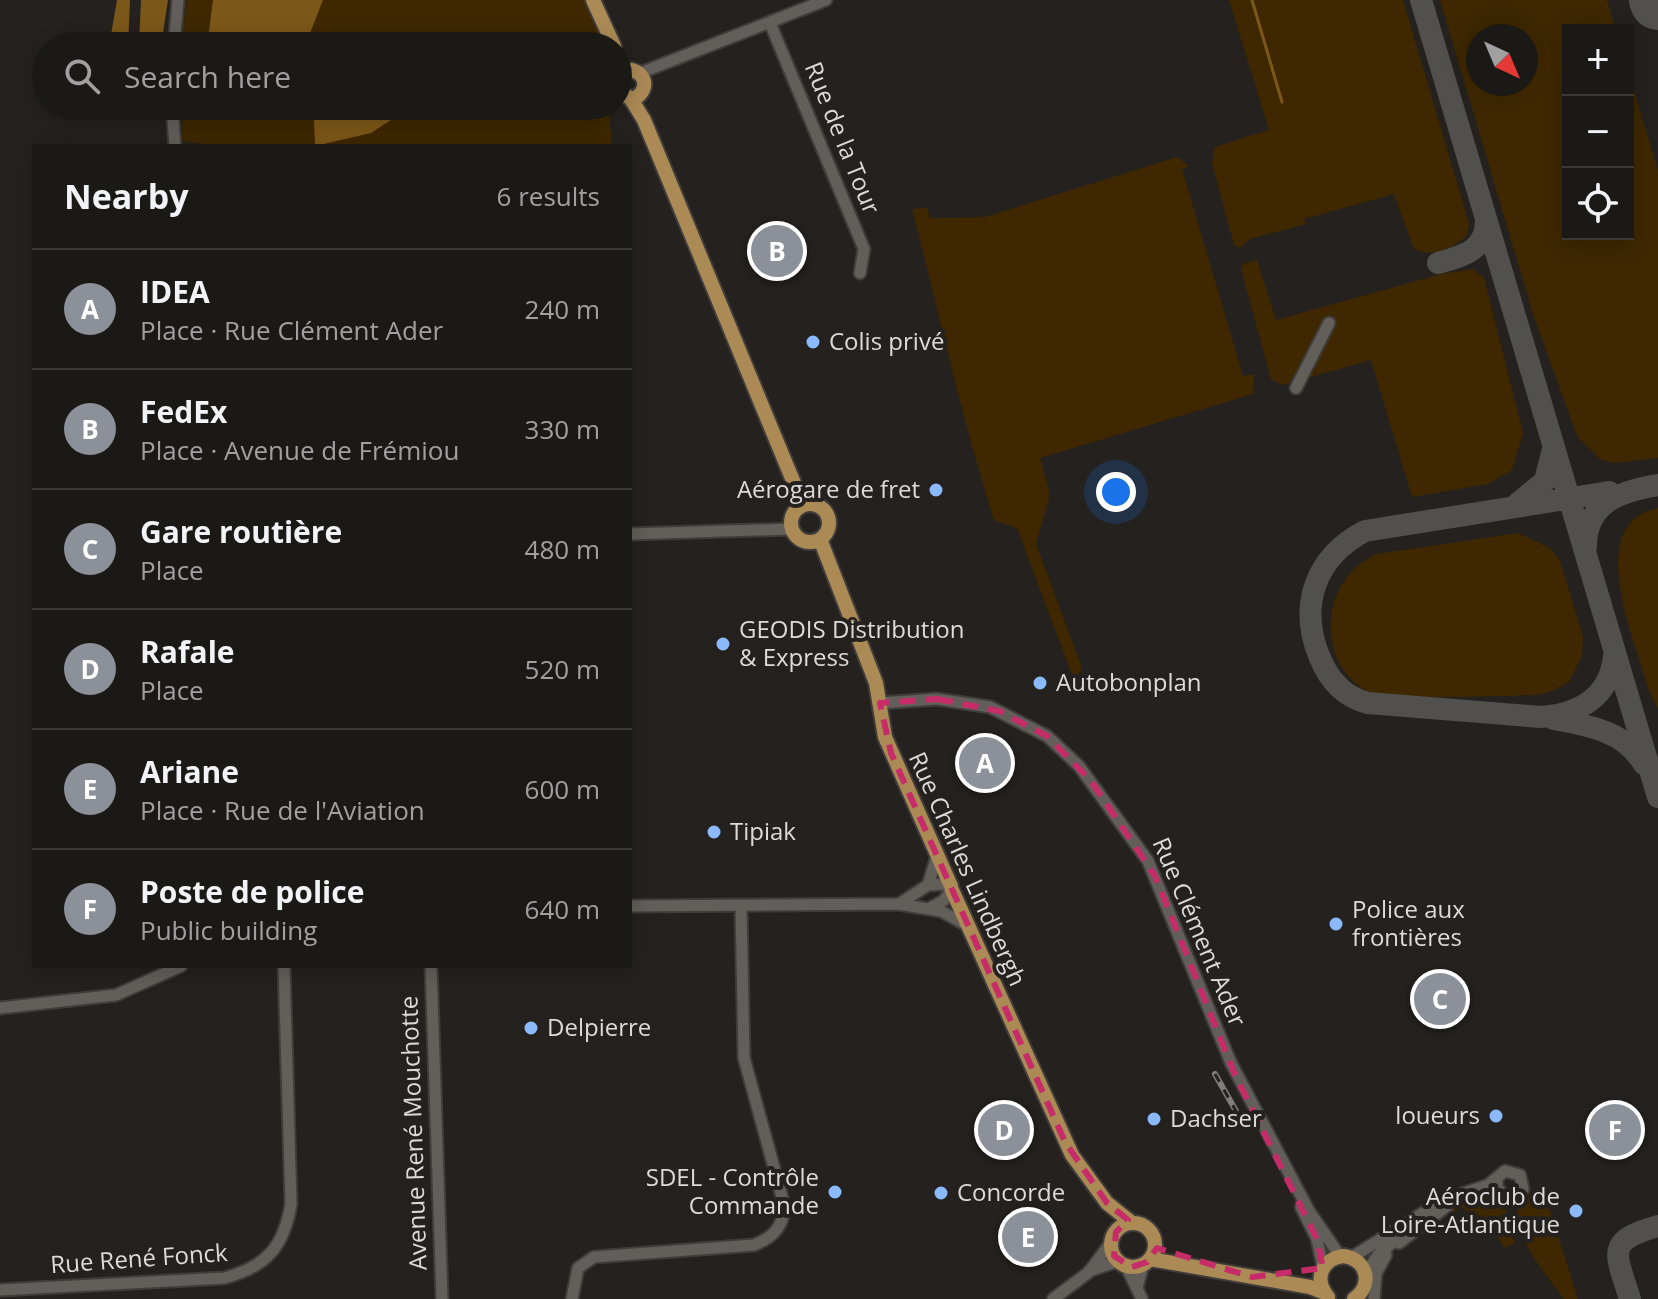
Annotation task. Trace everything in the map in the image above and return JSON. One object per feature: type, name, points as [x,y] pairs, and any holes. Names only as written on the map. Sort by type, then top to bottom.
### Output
[{"type":"main road","points":[[593,0],[608,32]]},
{"type":"main road","points":[[632,88],[803,505]]},
{"type":"main road","points":[[803,505],[816,505],[828,518],[828,530],[820,539],[803,541],[792,529],[794,512],[803,505]]},
{"type":"main road","name":"Rue Charles Lindbergh","points":[[820,539],[880,703],[885,737],[1065,1142],[1107,1203],[1132,1223]]},
{"type":"main road","name":"Rue Charles Lindbergh","points":[[1107,1203],[1114,1236]]},
{"type":"main road","points":[[1228,1274],[1169,1251],[1155,1240],[1146,1227],[1132,1223],[1114,1236],[1122,1264],[1146,1262],[1228,1274],[1252,1277],[1310,1287],[1329,1296]]},
{"type":"main road","points":[[1146,1262],[1155,1240]]},
{"type":"main road","points":[[1252,1277],[1296,1277],[1322,1270],[1346,1256],[1366,1273],[1362,1298]]},
{"type":"main road","points":[[1322,1270],[1329,1296]]},
{"type":"street","points":[[175,32],[178,0]]},
{"type":"street","points":[[632,79],[826,0]]},
{"type":"street","name":"Rue de la Tour","points":[[770,23],[864,249],[860,273]]},
{"type":"street","points":[[173,120],[175,144]]},
{"type":"street","points":[[1296,388],[1329,323]]},
{"type":"street","points":[[632,534],[792,529]]},
{"type":"street","name":"Rue Clément Ader","points":[[880,703],[937,699],[990,707],[1034,728],[1069,755],[1130,831],[1148,861],[1231,1063],[1317,1239],[1322,1270]]},
{"type":"street","points":[[928,885],[937,856]]},
{"type":"street","points":[[898,904],[928,885],[951,888],[943,901],[930,908]]},
{"type":"street","points":[[632,906],[898,904],[930,908],[968,926]]},
{"type":"street","points":[[572,1299],[578,1268],[594,1257],[754,1245],[765,1241],[780,1226],[785,1208],[744,1058],[741,906]]},
{"type":"street","points":[[0,1008],[116,995],[177,968]]},
{"type":"street","name":"Rue René Fonck","points":[[0,1290],[224,1278],[250,1269],[273,1251],[283,1238],[291,1204],[284,968]]},
{"type":"street","name":"Avenue René Mouchotte","points":[[431,968],[442,1299]]},
{"type":"street","name":"Rue Clément Ader","points":[[1231,1063],[1309,1211],[1346,1256]]},
{"type":"street","points":[[1346,1256],[1444,1200],[1511,1170],[1524,1181],[1518,1195],[1510,1198],[1501,1194],[1470,1196],[1447,1206],[1396,1238],[1378,1255],[1366,1273]]},
{"type":"street","points":[[1497,1178],[1501,1194]]},
{"type":"street","points":[[1362,1298],[1374,1282],[1383,1258],[1447,1206]]},
{"type":"street","points":[[1053,1299],[1089,1272],[1114,1236]]},
{"type":"street","points":[[1140,1294],[1146,1262]]},
{"type":"street","points":[[1089,1272],[1122,1264],[1140,1294]]},
{"type":"highlighted area","points":[[937,699],[999,711],[1047,736],[1091,781],[1155,876],[1235,1075],[1317,1239],[1323,1268],[1252,1277],[1157,1248],[1147,1262],[1132,1267],[1114,1256],[1116,1232],[1128,1220],[1107,1203],[1065,1142],[891,753],[880,703]]},
{"type":"shaded area","points":[[117,0],[130,0],[129,32],[111,32]]},
{"type":"shaded area","points":[[141,0],[168,0],[163,32],[140,32]]},
{"type":"shaded area","points":[[187,0],[601,0],[615,32],[182,32]]},
{"type":"shaded area","points":[[213,0],[323,0],[310,32],[209,32]]},
{"type":"shaded area","points":[[1229,0],[1403,0],[1469,224],[1467,235],[1442,251],[1428,253],[1414,249],[1394,194],[1304,219],[1306,224],[1250,239],[1239,248],[1234,245],[1212,163],[1215,147],[1269,130]]},
{"type":"shaded area","points":[[1440,0],[1607,0],[1614,24],[1562,24],[1562,240],[1634,240],[1634,91],[1658,171],[1658,458],[1615,463],[1601,460],[1577,436],[1534,317],[1468,96],[1538,96],[1538,24],[1466,24],[1466,88]]},
{"type":"shaded area","points":[[183,120],[609,120],[612,144],[202,144],[182,141]]},
{"type":"shaded area","points":[[314,120],[391,120],[371,133],[315,144]]},
{"type":"shaded area","points":[[1177,157],[1189,166],[1182,169],[1243,376],[1254,374],[1253,394],[1040,458],[1050,495],[1036,544],[1082,668],[1077,676],[1072,675],[1017,528],[994,520],[912,209],[927,208],[930,218],[985,217]]},
{"type":"shaded area","points":[[1257,260],[1276,320],[1441,274],[1472,269],[1484,278],[1523,433],[1512,470],[1488,484],[1412,497],[1371,360],[1282,385],[1271,379],[1241,269],[1243,264]]},
{"type":"shaded area","points":[[1658,508],[1658,709],[1649,691],[1626,616],[1618,560],[1623,536],[1635,518]]},
{"type":"shaded area","points":[[1518,533],[1550,548],[1560,561],[1583,637],[1582,656],[1569,682],[1541,694],[1456,697],[1375,695],[1355,683],[1341,666],[1333,647],[1331,625],[1334,604],[1343,584],[1357,567],[1377,554]]},
{"type":"shaded area","points":[[1556,1190],[1557,1193],[1546,1198],[1578,1299],[1564,1299],[1529,1250],[1518,1221],[1519,1208],[1525,1197],[1535,1192]]},
{"type":"shaded area","points":[[1480,1198],[1491,1199],[1503,1206],[1515,1243],[1505,1248],[1484,1218],[1462,1208],[1439,1218],[1457,1205]]},
{"type":"waterway","points":[[1252,0],[1282,102]]},
{"type":"taxiway","points":[[1421,0],[1658,797]]},
{"type":"taxiway","points":[[1438,263],[1464,254],[1477,245],[1482,239],[1486,220]]},
{"type":"taxiway","points":[[1517,504],[1545,481],[1553,449]]},
{"type":"taxiway","points":[[1586,546],[1592,519],[1608,501],[1631,491],[1658,485]]},
{"type":"taxiway","points":[[1609,492],[1365,531],[1334,554],[1323,569],[1311,602],[1311,620],[1320,658],[1328,673],[1345,692],[1368,703],[1541,717],[1555,715],[1580,707],[1599,693],[1611,670],[1614,656]]},
{"type":"taxiway","points":[[1554,719],[1616,737],[1627,744],[1644,764]]},
{"type":"taxiway","points":[[1630,1299],[1618,1251],[1629,1237],[1658,1226]]},
{"type":"railway","points":[[1215,1074],[1236,1111]]},
{"type":"place","name":"FedEx","points":[[777,251]]},
{"type":"place","name":"Colis privé","points":[[813,342]]},
{"type":"place","name":"Aérogare de fret","points":[[936,490]]},
{"type":"place","name":"GEODIS Distribution & Express","points":[[723,644]]},
{"type":"place","name":"Autobonplan","points":[[1040,683]]},
{"type":"place","name":"IDEA","points":[[985,763]]},
{"type":"place","name":"Tipiak","points":[[714,832]]},
{"type":"place","name":"Police aux frontières","points":[[1336,924]]},
{"type":"place","name":"Gare routière","points":[[1440,999]]},
{"type":"place","name":"Delpierre","points":[[531,1028]]},
{"type":"place","name":"loueurs","points":[[1496,1116]]},
{"type":"place","name":"Dachser","points":[[1154,1119]]},
{"type":"place","name":"Rafale","points":[[1004,1130]]},
{"type":"place","name":"Poste de police","points":[[1615,1130]]},
{"type":"place","name":"SDEL - Contrôle Commande","points":[[835,1192]]},
{"type":"place","name":"Concorde","points":[[941,1193]]},
{"type":"place","name":"Aéroclub de Loire-Atlantique","points":[[1576,1211]]},
{"type":"place","name":"Ariane","points":[[1028,1237]]}]
